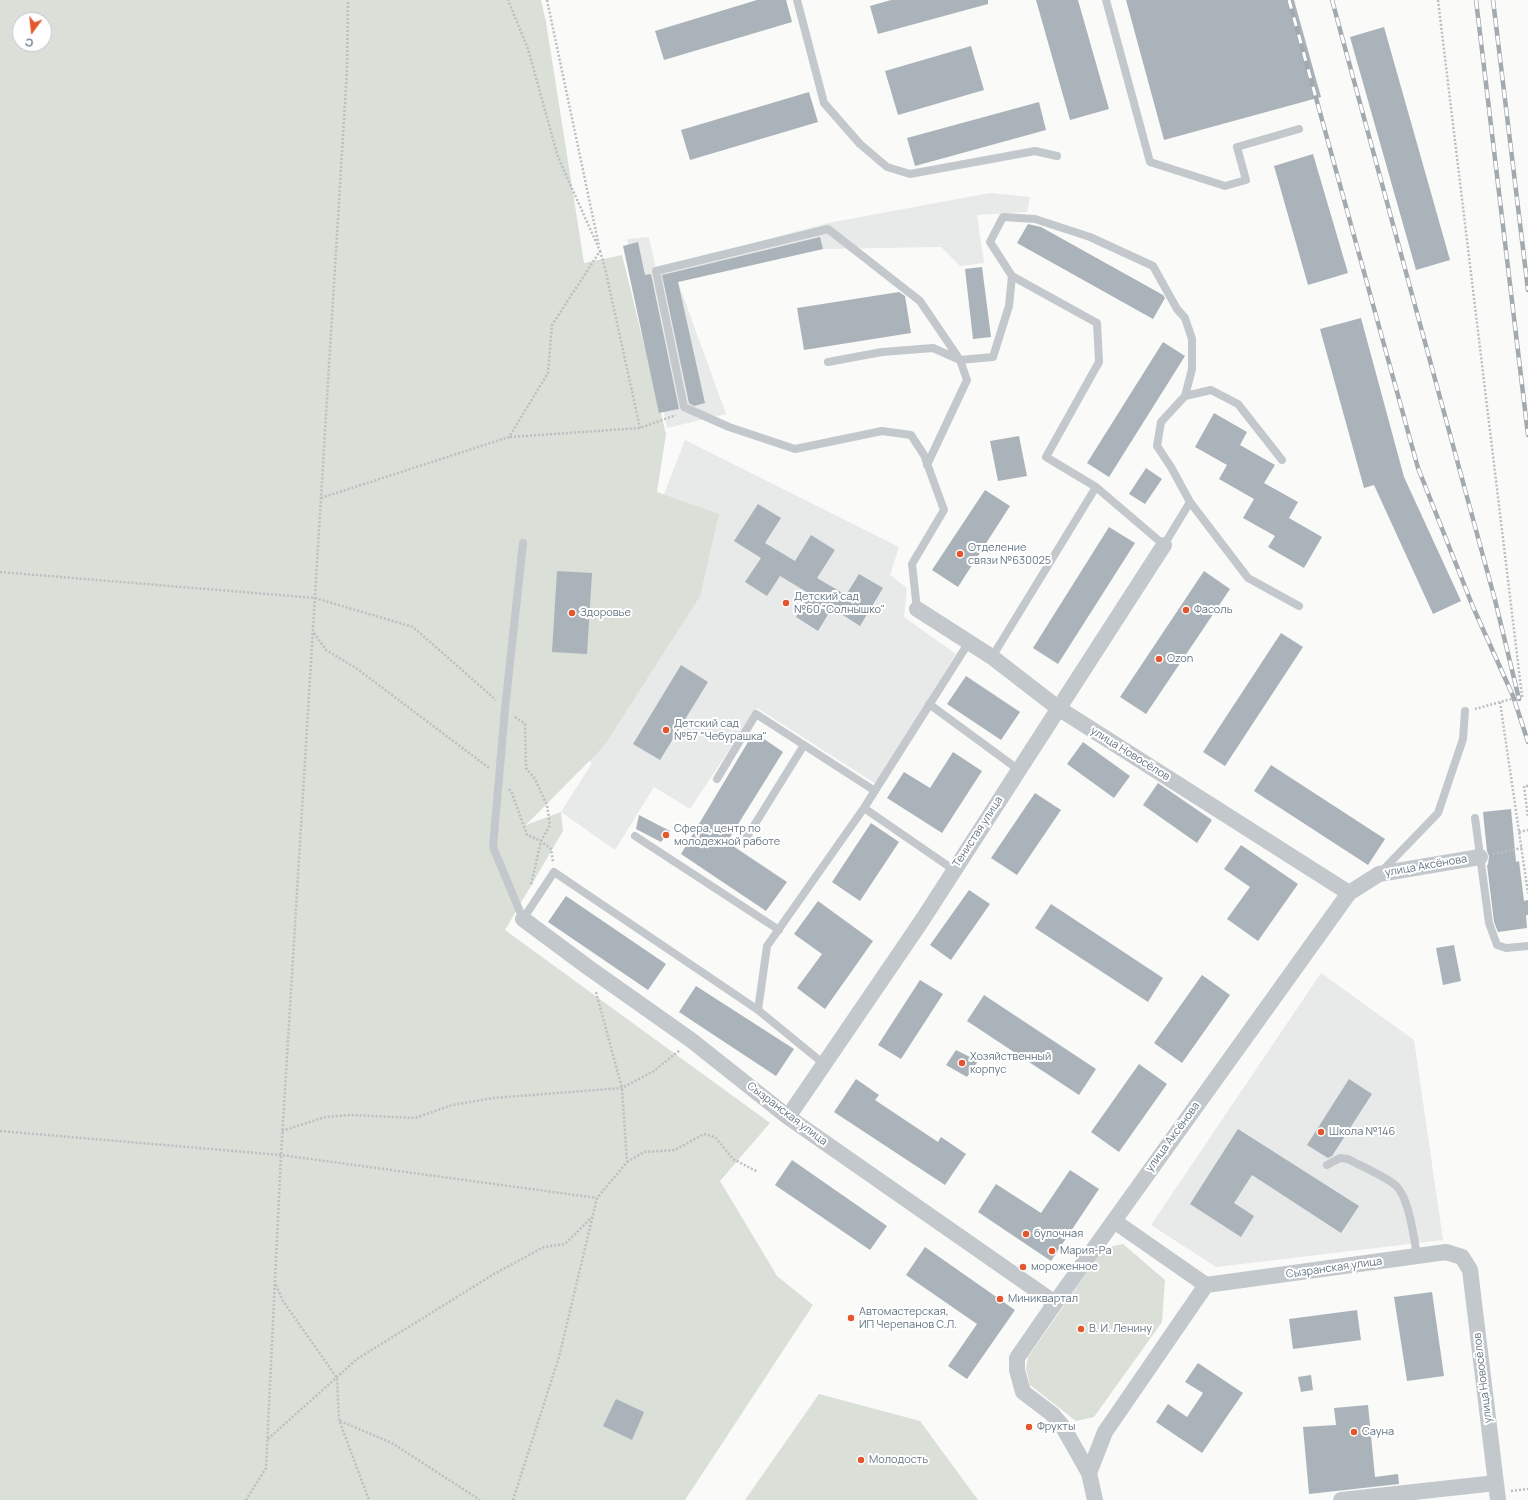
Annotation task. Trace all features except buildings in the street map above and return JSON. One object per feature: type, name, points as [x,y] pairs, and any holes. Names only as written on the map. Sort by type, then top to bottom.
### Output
[{"type":"street","name":"Тенистая улица","points":[[788,1117],[921,922],[1164,545]]},
{"type":"street","name":"улица Новосёлов","points":[[917,609],[992,657],[1058,708],[1349,893]]},
{"type":"street","name":"улица Аксёнова","points":[[1095,1500],[1089,1473],[1063,1427],[1052,1414],[1023,1392],[1017,1370],[1017,1358],[1054,1303],[1349,893],[1380,874],[1480,857]]},
{"type":"street","name":"Сызранская улица","points":[[523,919],[691,1040],[788,1117],[1054,1303]]},
{"type":"street","points":[[1089,1473],[1105,1432],[1206,1285],[1114,1221]]},
{"type":"street","name":"Сызранская улица","points":[[1206,1285],[1446,1252],[1462,1257]]},
{"type":"street","name":"улица Новосёлов","points":[[1462,1257],[1470,1270],[1498,1500]]},
{"type":"street","points":[[1341,1500],[1496,1483]]},
{"type":"lane","points":[[797,0],[824,103],[860,144],[887,166],[910,174],[1035,151],[1057,156]]},
{"type":"lane","points":[[1106,0],[1150,162],[1225,186],[1246,180],[1237,146],[1299,130]]},
{"type":"lane","points":[[1190,502],[1164,545],[1096,487],[1046,457],[1099,362],[1097,323],[1012,276],[990,242],[1003,218],[1035,219],[1090,236],[1153,266],[1177,309],[1185,318],[1192,339],[1192,369],[1185,396],[1161,422],[1157,446],[1171,467],[1190,502],[1248,578],[1299,606]]},
{"type":"lane","points":[[917,609],[912,564],[944,510],[927,465],[924,455],[911,435],[882,432],[795,449],[729,427],[684,407],[656,271],[828,229],[920,301],[960,360],[967,380],[927,465]]},
{"type":"lane","points":[[828,362],[882,352],[933,348],[960,360],[993,357],[1009,306],[1012,276]]},
{"type":"lane","points":[[1185,396],[1211,390],[1238,404],[1282,460]]},
{"type":"lane","points":[[992,657],[1096,487]]},
{"type":"lane","points":[[523,543],[505,709],[493,847],[523,919]]},
{"type":"lane","points":[[758,1010],[767,946],[864,808],[969,642]]},
{"type":"lane","points":[[929,704],[1019,770]]},
{"type":"lane","points":[[1380,874],[1438,813],[1464,739],[1465,711]]},
{"type":"lane","points":[[717,779],[756,714],[874,791]]},
{"type":"lane","points":[[745,840],[804,745]]},
{"type":"lane","points":[[864,808],[954,870]]},
{"type":"lane","points":[[1475,818],[1489,924],[1497,945],[1506,948],[1528,946]]},
{"type":"lane","points":[[635,836],[779,930]]},
{"type":"lane","points":[[523,919],[554,872],[758,1010],[824,1064]]},
{"type":"lane","points":[[1327,1165],[1340,1158],[1348,1159],[1395,1185],[1401,1192],[1407,1209],[1417,1256]]},
{"type":"path","points":[[246,1500],[266,1468],[268,1440],[282,1131],[347,70],[348,0]]},
{"type":"path","points":[[508,0],[528,49],[558,157],[600,251]]},
{"type":"path","points":[[548,0],[600,251],[640,428]]},
{"type":"path","points":[[1438,0],[1522,696],[1465,711]]},
{"type":"path","points":[[510,437],[548,373],[552,325],[600,251]]},
{"type":"path","points":[[321,498],[510,437],[640,428],[675,416],[684,407]]},
{"type":"path","points":[[0,572],[315,598],[413,627]]},
{"type":"path","points":[[313,632],[326,650],[356,668],[499,776],[512,793],[527,834],[541,841],[551,849],[554,872]]},
{"type":"path","points":[[1500,702],[1528,893]]},
{"type":"path","points":[[1528,786],[1524,786],[1528,818]]},
{"type":"path","points":[[1520,832],[1528,830]]},
{"type":"path","points":[[1480,857],[1522,848]]},
{"type":"path","points":[[589,968],[622,1088],[627,1162]]},
{"type":"path","points":[[282,1131],[325,1117],[351,1114],[415,1118],[452,1105],[493,1098],[622,1088],[654,1071],[691,1040]]},
{"type":"path","points":[[0,1131],[281,1155],[597,1198]]},
{"type":"path","points":[[512,1500],[559,1357],[597,1198],[627,1162],[644,1152],[675,1150],[704,1134],[715,1137],[733,1159],[758,1172]]},
{"type":"path","points":[[268,1440],[357,1359],[494,1274],[544,1247],[565,1244],[592,1216]]},
{"type":"path","points":[[275,1283],[283,1301],[337,1378],[339,1420],[369,1500]]},
{"type":"path","points":[[339,1420],[392,1443],[480,1500]]},
{"type":"shaded area","points":[[0,0],[541,0],[546,22],[584,263],[622,255],[666,434],[657,492],[719,514],[700,596],[604,746],[526,825],[561,812],[563,831],[505,930],[770,1123],[720,1181],[777,1276],[813,1305],[685,1500],[0,1500]]},
{"type":"shaded area","points":[[990,193],[1030,197],[1027,212],[977,215],[984,263],[960,266],[941,247],[823,249],[678,282],[726,414],[667,428],[627,239],[649,237],[656,269],[828,223]]},
{"type":"shaded area","name":"Детский сад №60 \"Солнышко\"","points":[[685,440],[899,547],[890,575],[907,588],[904,617],[956,654],[876,784],[757,708],[690,809],[654,787],[615,850],[561,812],[592,763],[577,752],[645,543]]},
{"type":"shaded area","name":"Школа №146","points":[[1321,973],[1414,1040],[1443,1240],[1216,1267],[1151,1225]]},
{"type":"shaded area","points":[[1123,1244],[1165,1280],[1162,1322],[1094,1417],[1076,1421],[1030,1385],[1026,1369],[1028,1357],[1104,1248]]},
{"type":"shaded area","name":"Молодость","points":[[819,1394],[920,1421],[978,1500],[745,1500]]},
{"type":"railway","points":[[1289,0],[1418,468],[1473,607],[1513,696],[1528,742]]},
{"type":"railway","points":[[1332,0],[1495,600],[1519,699]]},
{"type":"railway","points":[[1476,0],[1528,435]]},
{"type":"railway","points":[[1493,0],[1528,290]]},
{"type":"place","name":"Отделение связи №630025","points":[[960,554]]},
{"type":"place","name":"Детский сад №60 \"Солнышко\"","points":[[786,603]]},
{"type":"place","name":"Фасоль","points":[[1186,610]]},
{"type":"place","name":"Здоровье","points":[[572,613]]},
{"type":"place","name":"Ozon","points":[[1159,659]]},
{"type":"place","name":"Детский сад №57 \"Чебурашка\"","points":[[666,730]]},
{"type":"place","name":"Сфера, центр по молодежной работе","points":[[666,835]]},
{"type":"place","name":"Хозяйственный корпус","points":[[962,1063]]},
{"type":"place","name":"Школа №146","points":[[1321,1132]]},
{"type":"place","name":"булочная","points":[[1026,1234]]},
{"type":"place","name":"Мария-Ра","points":[[1052,1251]]},
{"type":"place","name":"мороженное","points":[[1023,1267]]},
{"type":"place","name":"Миниквартал","points":[[1000,1299]]},
{"type":"place","name":"Автомастерская, ИП Черепанов С.Л.","points":[[851,1318]]},
{"type":"place","name":"В. И. Ленину","points":[[1081,1329]]},
{"type":"place","name":"Фрукты","points":[[1029,1427]]},
{"type":"place","name":"Сауна","points":[[1354,1432]]},
{"type":"place","name":"Молодость","points":[[861,1460]]}]
